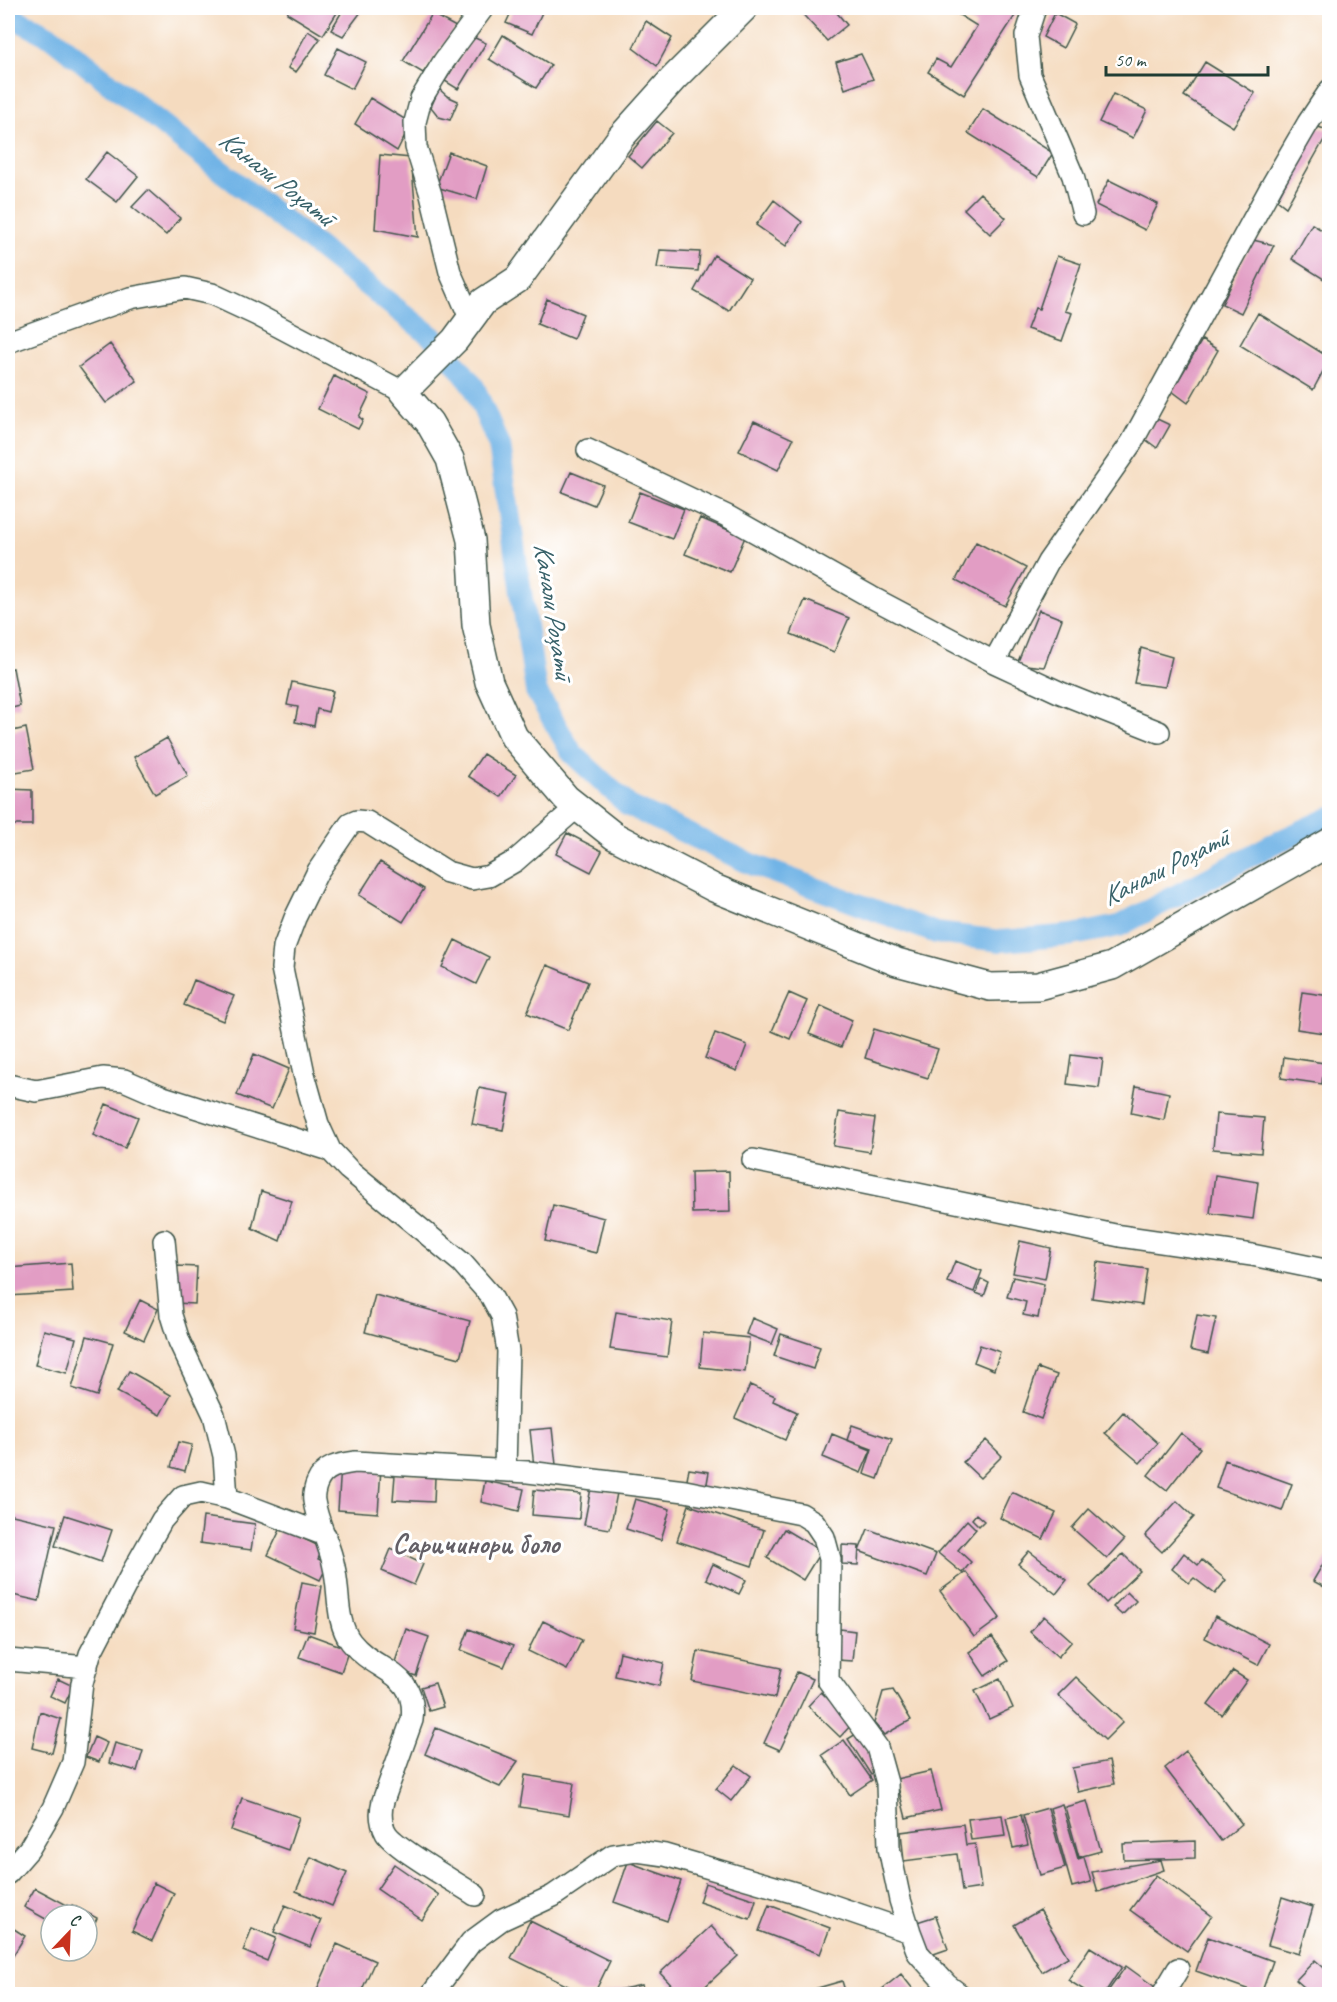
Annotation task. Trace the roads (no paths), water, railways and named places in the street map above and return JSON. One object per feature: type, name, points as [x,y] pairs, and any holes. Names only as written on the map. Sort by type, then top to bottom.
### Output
[{"type":"street","points":[[463,330],[431,195],[416,147],[415,122],[421,99],[438,70],[483,8]]},
{"type":"street","points":[[403,392],[463,330],[483,302],[518,279],[621,137],[673,79],[744,8]]},
{"type":"street","points":[[1035,8],[1026,36],[1030,75],[1073,176],[1083,214]]},
{"type":"street","points":[[994,662],[1048,562],[1131,442],[1272,185],[1329,90]]},
{"type":"street","points":[[8,342],[130,298],[185,288],[212,294],[248,311],[403,392],[429,422],[450,459],[471,540],[476,626],[489,682],[514,736],[566,798],[614,836],[714,888],[897,962],[990,987],[1038,986],[1112,966],[1323,849]]},
{"type":"street","points":[[588,450],[727,516],[994,662],[1061,693],[1159,732]]},
{"type":"street","points":[[505,1470],[508,1351],[502,1316],[491,1296],[462,1263],[348,1169],[330,1150],[318,1124],[304,1074],[282,968],[284,947],[295,918],[318,871],[350,824],[357,821],[367,822],[447,872],[472,879],[489,876],[515,861],[577,807]]},
{"type":"street","points":[[8,1085],[36,1091],[103,1078],[124,1080],[163,1097],[330,1150]]},
{"type":"street","points":[[753,1160],[1120,1236],[1252,1255],[1329,1271]]},
{"type":"street","points":[[164,1240],[171,1315],[179,1341],[214,1415],[224,1456],[227,1498]]},
{"type":"street","points":[[475,1895],[387,1835],[382,1824],[380,1812],[383,1801],[412,1720],[414,1707],[411,1694],[398,1677],[365,1656],[351,1642],[342,1623],[334,1566],[314,1499],[317,1482],[331,1466],[355,1462],[505,1470],[685,1491],[801,1514],[814,1521],[824,1537],[830,1558],[828,1680],[877,1747],[887,1783],[889,1848],[900,1900],[918,1953],[959,1995]]},
{"type":"street","points":[[8,1873],[29,1849],[53,1809],[73,1762],[82,1683],[90,1654],[162,1520],[183,1496],[201,1492],[227,1498],[325,1535]]},
{"type":"street","points":[[8,1660],[87,1667]]},
{"type":"street","points":[[432,1995],[471,1942],[501,1920],[553,1896],[613,1855],[637,1851],[665,1855],[802,1895],[910,1932]]},
{"type":"street","points":[[1163,1995],[1178,1969]]},
{"type":"waterway","name":"Канали Роҳатӣ","points":[[8,15],[51,37],[440,343],[474,387],[499,446],[536,691],[572,753],[629,806],[751,864],[936,933],[1001,941],[1073,935],[1119,926],[1273,844],[1330,818]]},
{"type":"district","name":"Саричинори боло","points":[[476,1543]]}]
